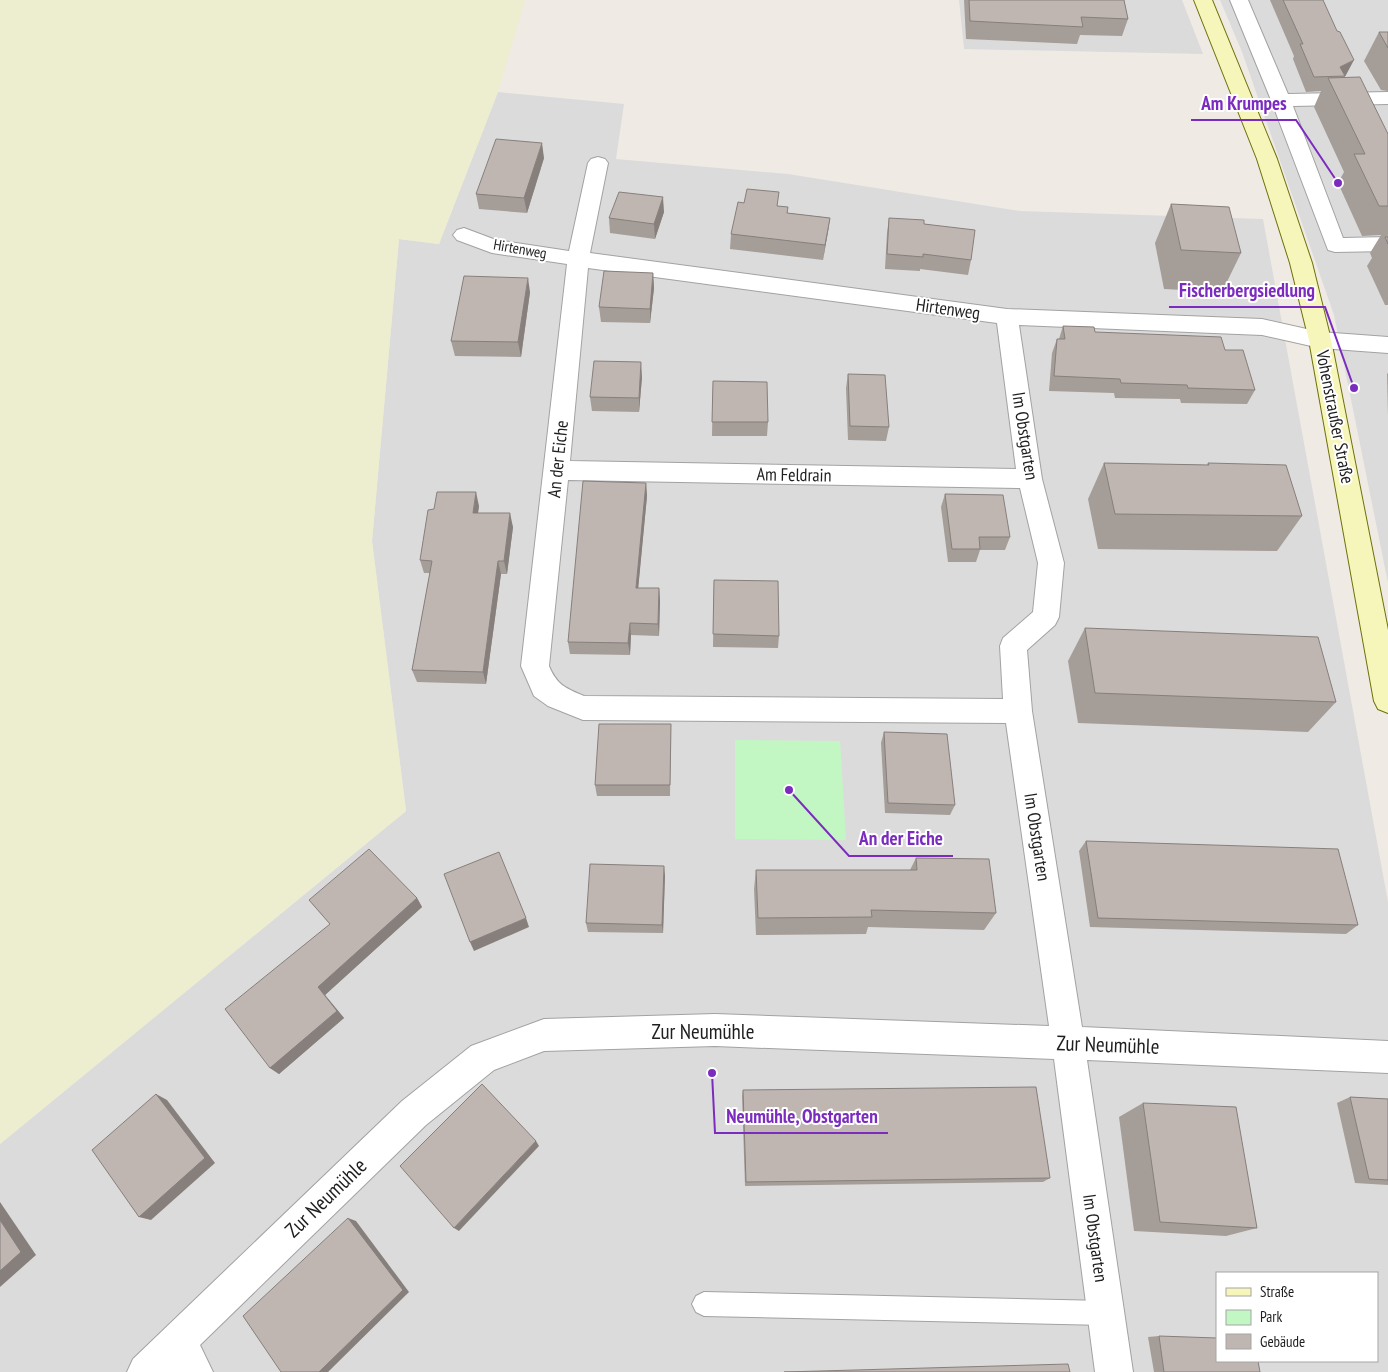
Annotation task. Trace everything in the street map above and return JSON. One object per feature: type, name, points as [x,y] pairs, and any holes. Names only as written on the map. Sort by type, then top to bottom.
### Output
[{"type":"main road","name":"Vohenstraußer Straße","points":[[1204,0],[1267,159],[1300,263],[1320,340],[1388,701]]},
{"type":"street","points":[[1239,0],[1281,100],[1335,244],[1388,244]]},
{"type":"street","points":[[1281,100],[1388,98]]},
{"type":"street","points":[[578,259],[598,163]]},
{"type":"street","name":"Hirtenweg","points":[[464,235],[492,246],[578,259],[1008,317],[1262,327],[1320,340],[1388,344]]},
{"type":"street","name":"An der Eiche","points":[[578,259],[535,666],[544,688],[558,698],[583,708],[1018,711]]},
{"type":"street","name":"Im Obstgarten","points":[[1008,317],[1030,479],[1051,563],[1046,617],[1013,646],[1018,711],[1068,1043],[1114,1372]]},
{"type":"street","name":"Am Feldrain","points":[[557,470],[1030,479]]},
{"type":"street","name":"Zur Neumühle","points":[[146,1372],[186,1357],[414,1113],[483,1058],[544,1035],[715,1030],[1388,1057]]},
{"type":"lane","points":[[704,1304],[1106,1313]]},
{"type":"shaded area","points":[[959,0],[1182,0],[1203,54],[964,49]]},
{"type":"shaded area","points":[[1220,0],[1388,0],[1388,583],[1334,315],[1242,52]]},
{"type":"shaded area","points":[[498,92],[624,104],[616,159],[788,174],[1020,211],[1263,219],[1388,902],[1388,1372],[0,1372],[0,1144],[406,811],[372,541],[399,239],[439,244]]},
{"type":"green space","points":[[0,0],[525,0],[498,92],[439,244],[399,239],[372,541],[406,811],[0,1144]]},
{"type":"green space","points":[[735,740],[840,741],[846,840],[735,839]]},
{"type":"building","points":[[969,0],[1124,0],[1128,19],[1081,17],[1083,27],[970,21]]},
{"type":"building","points":[[1283,0],[1323,0],[1337,31],[1340,32],[1354,60],[1340,67],[1345,76],[1314,77],[1300,44],[1303,44]]},
{"type":"building","points":[[1379,32],[1388,32],[1388,48]]},
{"type":"building","points":[[1360,77],[1388,134],[1388,206],[1379,206],[1354,154],[1365,154],[1328,78]]},
{"type":"building","points":[[496,139],[542,143],[524,198],[476,194]]},
{"type":"building","points":[[747,189],[779,192],[777,206],[788,207],[787,213],[830,218],[825,245],[731,234],[738,202],[744,203]]},
{"type":"building","points":[[619,192],[663,197],[654,224],[609,218]]},
{"type":"building","points":[[1171,204],[1229,207],[1241,253],[1181,250]]},
{"type":"building","points":[[889,218],[924,220],[924,224],[975,230],[971,260],[923,254],[923,257],[887,254]]},
{"type":"building","points":[[604,271],[653,273],[650,309],[599,307]]},
{"type":"building","points":[[464,276],[528,278],[518,342],[451,341]]},
{"type":"building","points":[[1063,326],[1094,327],[1095,332],[1221,337],[1225,350],[1243,350],[1255,390],[1188,388],[1187,385],[1121,383],[1120,379],[1054,376],[1057,339],[1065,339]]},
{"type":"building","points":[[594,361],[641,362],[639,398],[590,397]]},
{"type":"building","points":[[848,374],[885,375],[889,427],[850,426]]},
{"type":"building","points":[[713,381],[767,382],[768,422],[712,422]]},
{"type":"building","points":[[1104,463],[1286,465],[1302,516],[1115,514]]},
{"type":"building","points":[[583,481],[646,483],[636,588],[659,588],[658,624],[630,623],[628,643],[568,642]]},
{"type":"building","points":[[437,492],[476,492],[473,513],[510,513],[504,561],[498,561],[483,672],[412,670],[432,561],[420,560],[428,510],[434,509]]},
{"type":"building","points":[[945,494],[1003,495],[1010,537],[979,537],[980,549],[952,549]]},
{"type":"building","points":[[714,580],[778,581],[779,636],[713,634]]},
{"type":"building","points":[[1085,628],[1318,637],[1336,702],[1095,693]]},
{"type":"building","points":[[599,724],[671,724],[670,785],[595,785]]},
{"type":"building","points":[[884,732],[947,734],[955,805],[888,803]]},
{"type":"building","points":[[1086,841],[1338,849],[1358,925],[1098,918]]},
{"type":"building","points":[[369,849],[417,898],[318,987],[337,1011],[270,1068],[225,1009],[330,924],[309,900]]},
{"type":"building","points":[[499,852],[526,918],[470,942],[444,874]]},
{"type":"building","points":[[916,858],[989,859],[996,913],[871,910],[872,917],[758,918],[756,870],[917,870]]},
{"type":"building","points":[[590,864],[664,866],[662,925],[586,923]]},
{"type":"building","points":[[482,1084],[536,1141],[454,1228],[400,1166]]},
{"type":"building","points":[[1036,1087],[1050,1178],[746,1182],[743,1090]]},
{"type":"building","points":[[156,1094],[205,1158],[139,1217],[92,1150]]},
{"type":"building","points":[[1350,1097],[1388,1099],[1388,1180],[1369,1179]]},
{"type":"building","points":[[1143,1103],[1236,1107],[1257,1228],[1160,1222]]},
{"type":"building","points":[[348,1218],[403,1290],[319,1372],[281,1372],[243,1316]]},
{"type":"building","points":[[0,1220],[21,1252],[0,1271]]},
{"type":"building","points":[[1159,1336],[1216,1338],[1216,1362],[1258,1362],[1260,1372],[1164,1372]]},
{"type":"building","points":[[1068,1364],[1070,1372],[784,1372]]},
{"type":"place","name":"Am Krumpes","points":[[1338,183]]},
{"type":"place","name":"Fischerbergsiedlung","points":[[1354,388]]},
{"type":"place","name":"An der Eiche","points":[[789,790]]},
{"type":"place","name":"Neumühle, Obstgarten","points":[[712,1073]]}]
